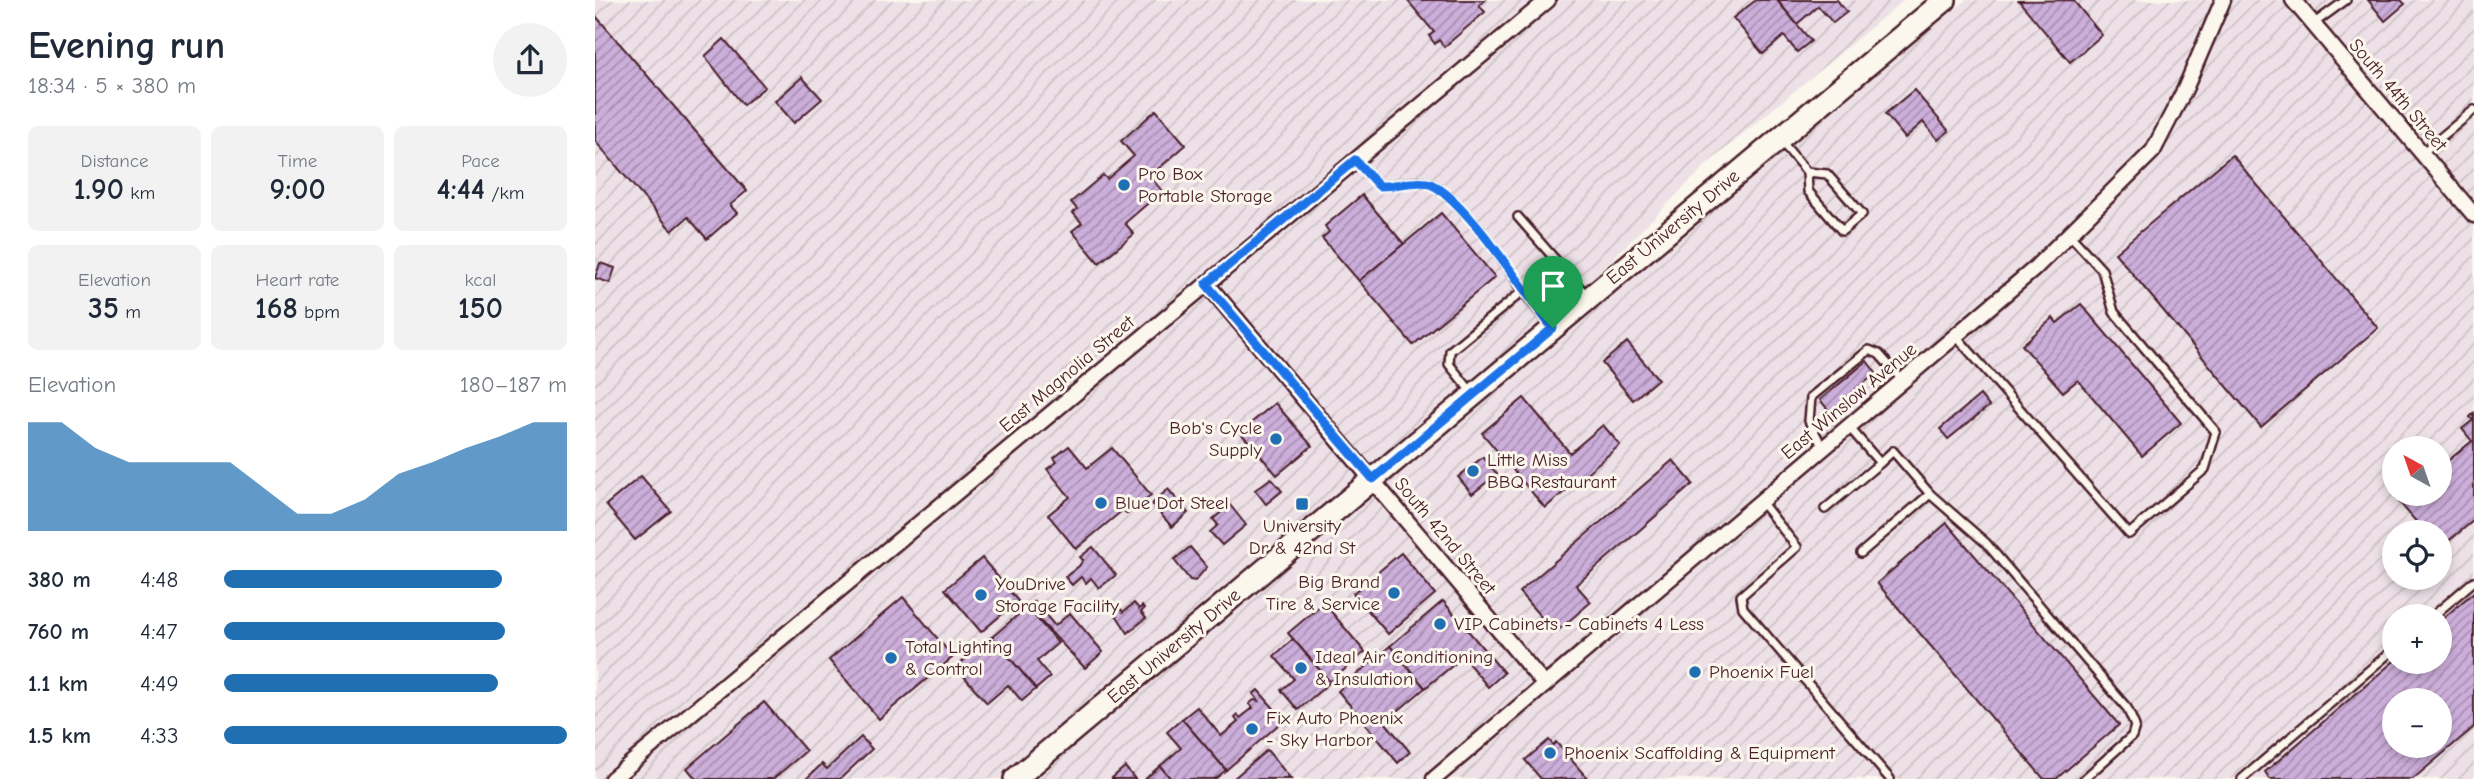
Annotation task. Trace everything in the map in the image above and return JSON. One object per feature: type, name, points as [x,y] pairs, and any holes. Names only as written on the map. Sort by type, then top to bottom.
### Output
[{"type":"main road","name":"East University Drive","points":[[1015,779],[1945,0]]},
{"type":"street","name":"East Magnolia Street","points":[[612,779],[1548,0]]},
{"type":"street","name":"East Winslow Avenue","points":[[1434,779],[2033,270],[2153,151],[2185,89],[2223,0]]},
{"type":"street","name":"South 44th Street","points":[[2293,0],[2474,215]]},
{"type":"street","name":"South 42nd Street","points":[[1206,284],[1545,685]]},
{"type":"lane","points":[[2313,24],[2346,0]]},
{"type":"lane","points":[[2422,153],[2474,110]]},
{"type":"lane","points":[[1779,139],[1807,173],[1808,191],[1842,231],[1862,214],[1827,174],[1807,173]]},
{"type":"lane","points":[[1355,160],[1379,186],[1425,182],[1442,188],[1506,263],[1523,291],[1553,328]]},
{"type":"lane","points":[[1518,217],[1589,298]]},
{"type":"lane","points":[[1956,336],[2129,534],[2206,469],[2216,432],[2114,312],[2102,270],[2069,234]]},
{"type":"lane","points":[[1473,394],[1449,364],[1448,355],[1523,291]]},
{"type":"lane","points":[[1823,448],[1809,421],[1811,397],[1858,356],[1869,350],[1878,354],[1903,381]]},
{"type":"lane","points":[[1849,426],[1880,463]]},
{"type":"lane","points":[[1825,509],[1893,452],[1930,494],[1986,543],[2127,708],[2135,726],[2132,736],[2084,779]]},
{"type":"lane","points":[[1861,553],[1930,494]]},
{"type":"lane","points":[[1761,502],[1797,547],[1741,596],[1743,608],[1889,779]]},
{"type":"lane","points":[[2447,604],[2474,581]]},
{"type":"lane","points":[[2247,777],[2382,659]]},
{"type":"shaded area","points":[[595,0],[1904,0],[1707,164],[1390,481],[1966,0],[2474,0],[2474,779],[595,779]]},
{"type":"building","points":[[1407,0],[1485,0],[1479,5],[1485,12],[1444,47],[1439,40],[1435,44],[1429,36],[1434,32]]},
{"type":"building","points":[[1756,0],[1777,0],[1811,41],[1797,52],[1784,36],[1763,54],[1733,18]]},
{"type":"building","points":[[1777,0],[1837,0],[1847,12],[1833,23],[1818,6],[1797,24]]},
{"type":"building","points":[[2073,0],[2102,35],[2070,62],[2019,1]]},
{"type":"building","points":[[2368,0],[2401,0],[2405,4],[2385,21]]},
{"type":"building","points":[[595,15],[747,191],[730,205],[737,213],[707,239],[688,217],[672,231],[595,141]]},
{"type":"building","points":[[724,39],[765,87],[743,105],[705,56]]},
{"type":"building","points":[[802,77],[822,99],[794,123],[775,101]]},
{"type":"building","points":[[1914,90],[1949,131],[1938,140],[1923,122],[1905,138],[1885,114]]},
{"type":"building","name":"Pro Box Portable Storage","points":[[1156,110],[1186,145],[1150,176],[1162,191],[1125,223],[1134,234],[1099,263],[1072,231],[1082,223],[1073,213],[1077,209],[1071,202],[1103,175],[1107,179],[1134,156],[1121,141]]},
{"type":"building","points":[[2232,155],[2378,328],[2261,427],[2115,253]]},
{"type":"building","points":[[1362,195],[1404,244],[1359,281],[1322,238],[1329,232],[1325,226]]},
{"type":"building","points":[[1441,213],[1495,277],[1413,345],[1359,281]]},
{"type":"building","points":[[600,263],[615,268],[610,283],[595,278]]},
{"type":"building","points":[[2081,304],[2181,423],[2142,456],[2078,380],[2063,392],[2022,345],[2053,318],[2057,323]]},
{"type":"building","points":[[1627,342],[1658,379],[1633,400],[1602,363]]},
{"type":"building","points":[[1867,361],[1876,373],[1830,412],[1820,400]]},
{"type":"building","points":[[1980,395],[1989,406],[1948,439],[1940,429]]},
{"type":"building","points":[[1524,398],[1570,453],[1603,425],[1620,445],[1545,508],[1482,433]]},
{"type":"building","name":"Bob's Cycle Supply","points":[[1275,403],[1312,446],[1277,475],[1240,432]]},
{"type":"building","points":[[2474,413],[2474,520],[2452,538],[2452,520],[2415,520],[2402,506],[2452,506],[2452,457],[2472,441],[2462,429],[2473,420],[2470,417]]},
{"type":"building","name":"Blue Dot Steel","points":[[1069,446],[1087,468],[1112,448],[1151,495],[1127,514],[1123,510],[1076,549],[1048,515],[1070,497],[1047,469],[1057,462],[1054,458]]},
{"type":"building","points":[[1483,457],[1497,474],[1472,494],[1458,477]]},
{"type":"building","points":[[1673,460],[1693,484],[1576,585],[1591,602],[1555,633],[1519,592]]},
{"type":"building","points":[[641,476],[671,511],[635,540],[606,505]]},
{"type":"building","points":[[1271,478],[1282,491],[1266,504],[1255,490]]},
{"type":"building","points":[[1168,489],[1188,513],[1172,527],[1152,504]]},
{"type":"building","points":[[1230,505],[1246,525],[1222,545],[1210,532],[1218,525],[1213,519]]},
{"type":"building","points":[[1947,523],[2119,725],[2056,779],[2044,779],[1877,583]]},
{"type":"building","points":[[1093,547],[1116,575],[1099,588],[1091,578],[1086,583],[1081,577],[1072,585],[1065,577],[1079,566],[1083,560],[1080,557]]},
{"type":"building","points":[[1190,547],[1207,567],[1195,581],[1190,580],[1174,560]]},
{"type":"building","name":"Big Brand Tire & Service","points":[[1401,553],[1435,594],[1388,634],[1353,593]]},
{"type":"building","name":"YouDrive Storage Facility","points":[[982,558],[1018,601],[981,632],[945,589]]},
{"type":"building","points":[[2474,592],[2474,727],[2452,746],[2452,688],[2382,688],[2382,758],[2438,758],[2413,779],[2270,779],[2265,772],[2382,671],[2382,674],[2452,674],[2452,611]]},
{"type":"building","name":"Total Lighting & Control","points":[[903,597],[953,657],[879,719],[829,660]]},
{"type":"building","points":[[1034,601],[1055,626],[1070,613],[1103,652],[1085,668],[1027,607]]},
{"type":"building","name":"VIP Cabinets - Cabinets 4 Less","points":[[1443,601],[1504,673],[1488,687],[1463,657],[1425,688],[1390,646]]},
{"type":"building","points":[[1134,603],[1139,609],[1142,606],[1144,609],[1141,612],[1146,618],[1128,633],[1114,612],[1119,607],[1123,612]]},
{"type":"building","points":[[1324,603],[1365,652],[1330,682],[1288,633]]},
{"type":"building","points":[[1027,607],[1058,643],[1037,661],[1050,677],[1036,689],[992,637]]},
{"type":"building","points":[[992,637],[1036,689],[1022,701],[1008,685],[987,703],[956,667]]},
{"type":"building","name":"Ideal Air Conditioning & Insulation","points":[[1293,639],[1330,682],[1298,710],[1281,690],[1294,679],[1274,656]]},
{"type":"building","points":[[1390,646],[1425,688],[1385,722],[1410,752],[1398,763],[1338,691]]},
{"type":"building","name":"Fix Auto Phoenix - Sky Harbor","points":[[1258,690],[1284,720],[1226,770],[1182,719],[1197,707],[1221,736],[1238,722],[1235,718],[1238,715],[1240,718],[1253,708],[1249,704],[1254,700],[1259,701],[1253,694]]},
{"type":"building","points":[[764,702],[806,751],[773,779],[696,779],[687,768]]},
{"type":"building","points":[[1182,719],[1226,770],[1215,779],[1171,779],[1160,766],[1181,748],[1167,732]]},
{"type":"building","points":[[861,737],[872,749],[840,779],[806,779],[822,764],[827,769]]},
{"type":"building","name":"Phoenix Scaffolding & Equipment","points":[[1549,740],[1553,745],[1556,742],[1588,779],[1541,779],[1525,760]]},
{"type":"building","points":[[1267,750],[1291,779],[1233,779]]},
{"type":"building","points":[[1160,766],[1171,779],[1145,779]]},
{"type":"building","points":[[1125,767],[1135,779],[1112,779],[1112,778]]},
{"type":"place","name":"Pro Box Portable Storage","points":[[1124,185]]},
{"type":"place","name":"Bob's Cycle Supply","points":[[1276,439]]},
{"type":"place","name":"Little Miss BBQ Restaurant","points":[[1473,471]]},
{"type":"place","name":"Blue Dot Steel","points":[[1101,503]]},
{"type":"place","name":"University Dr & 42nd St","points":[[1302,504]]},
{"type":"place","name":"Big Brand Tire & Service","points":[[1394,593]]},
{"type":"place","name":"YouDrive Storage Facility","points":[[981,595]]},
{"type":"place","name":"VIP Cabinets - Cabinets 4 Less","points":[[1440,624]]},
{"type":"place","name":"Total Lighting & Control","points":[[891,658]]},
{"type":"place","name":"Ideal Air Conditioning & Insulation","points":[[1301,668]]},
{"type":"place","name":"Phoenix Fuel","points":[[1695,672]]},
{"type":"place","name":"Fix Auto Phoenix - Sky Harbor","points":[[1252,729]]},
{"type":"place","name":"Phoenix Scaffolding & Equipment","points":[[1550,753]]},
{"type":"route","points":[[1355,160],[1379,186],[1425,182],[1442,188],[1506,263],[1523,291],[1553,328],[1373,479],[1206,284],[1355,160]]}]
